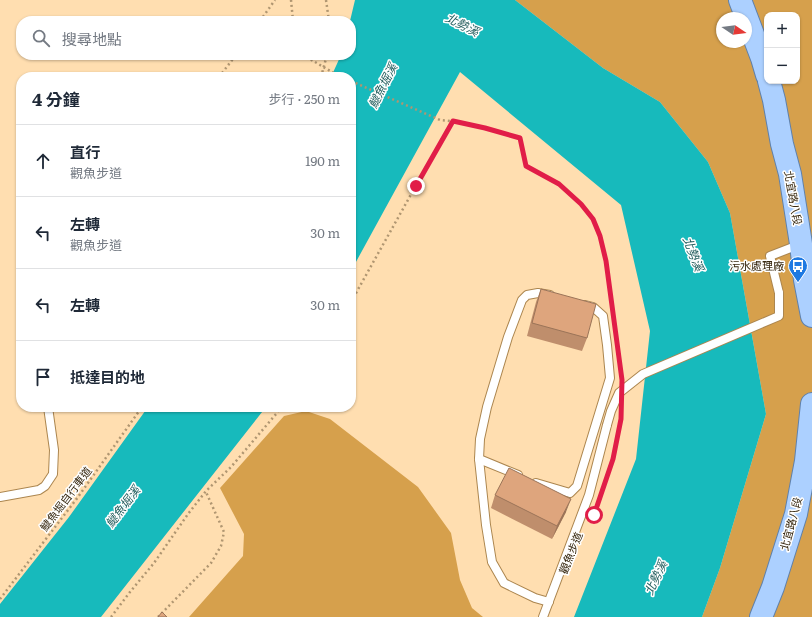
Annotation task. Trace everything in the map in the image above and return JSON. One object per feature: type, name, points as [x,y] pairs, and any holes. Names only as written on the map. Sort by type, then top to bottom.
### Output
[{"type":"main road","points":[[740,0],[764,65]]},
{"type":"main road","name":"北宜路八段","points":[[770,84],[782,144],[790,174],[802,244],[805,280],[812,316]]},
{"type":"main road","name":"北宜路八段","points":[[761,617],[773,587],[796,514],[806,461],[812,404]]},
{"type":"lane","points":[[543,617],[589,495],[611,411],[619,393],[642,374],[779,316],[779,293],[770,256],[802,244]]},
{"type":"lane","points":[[549,602],[535,598],[504,583],[492,562],[486,525],[479,459],[480,439],[488,407],[508,337],[522,300],[527,295],[538,293],[557,297]]},
{"type":"lane","points":[[479,459],[538,484],[570,493],[577,486],[610,378],[608,345],[603,316],[593,307],[578,303]]},
{"type":"lane","points":[[0,497],[39,490],[45,486],[54,474],[54,450],[49,412]]},
{"type":"path","points":[[264,16],[275,0]]},
{"type":"path","points":[[291,0],[293,16]]},
{"type":"path","points":[[326,0],[328,16]]},
{"type":"path","points":[[223,72],[232,60]]},
{"type":"path","points":[[311,60],[332,72]]},
{"type":"path","points":[[322,72],[326,60]]},
{"type":"path","points":[[356,83],[440,120],[453,121],[485,128],[520,138],[526,166],[559,184],[581,204],[593,219],[600,236],[606,261],[614,314]]},
{"type":"path","points":[[356,293],[453,121]]},
{"type":"path","name":"𩻸魚堀自行車道","points":[[0,599],[78,496],[138,412]]},
{"type":"path","points":[[110,617],[154,563],[206,491],[231,467],[278,412]]},
{"type":"path","points":[[606,480],[613,459],[621,419]]},
{"type":"path","points":[[158,617],[211,563],[221,546],[224,532],[206,491]]},
{"type":"shaded area","points":[[515,0],[812,0],[812,617],[702,617],[720,568],[766,414],[730,213],[708,162],[660,102],[603,68]]},
{"type":"shaded area","points":[[309,412],[330,419],[418,487],[451,533],[460,580],[472,608],[483,617],[189,617],[243,556],[244,534],[220,488],[284,416]]},
{"type":"water","points":[[355,0],[515,0],[603,68],[660,102],[708,162],[730,213],[766,414],[720,568],[702,617],[574,617],[636,459],[650,331],[621,205],[460,72],[356,262],[356,72],[333,72],[339,60],[356,60],[356,16],[351,16]]},
{"type":"water","name":"𩻸魚堀溪","points":[[144,412],[262,412],[101,617],[0,617],[0,604],[69,517]]},
{"type":"building","points":[[541,289],[596,304],[587,338],[532,323]]},
{"type":"building","points":[[509,468],[571,499],[557,526],[495,495]]},
{"type":"building","points":[[162,612],[167,617],[158,617]]},
{"type":"place","name":"污水處理廠","points":[[798,283]]},
{"type":"route","points":[[416,186],[453,121],[520,138],[526,166],[559,184],[581,204],[593,219],[600,236],[606,261],[622,380],[621,419],[613,459],[594,515]]},
{"type":"water label","name":"北勢溪","points":[[462,25]]},
{"type":"water label","name":"北勢溪","points":[[693,254]]},
{"type":"water label","name":"北勢溪","points":[[656,578]]}]
